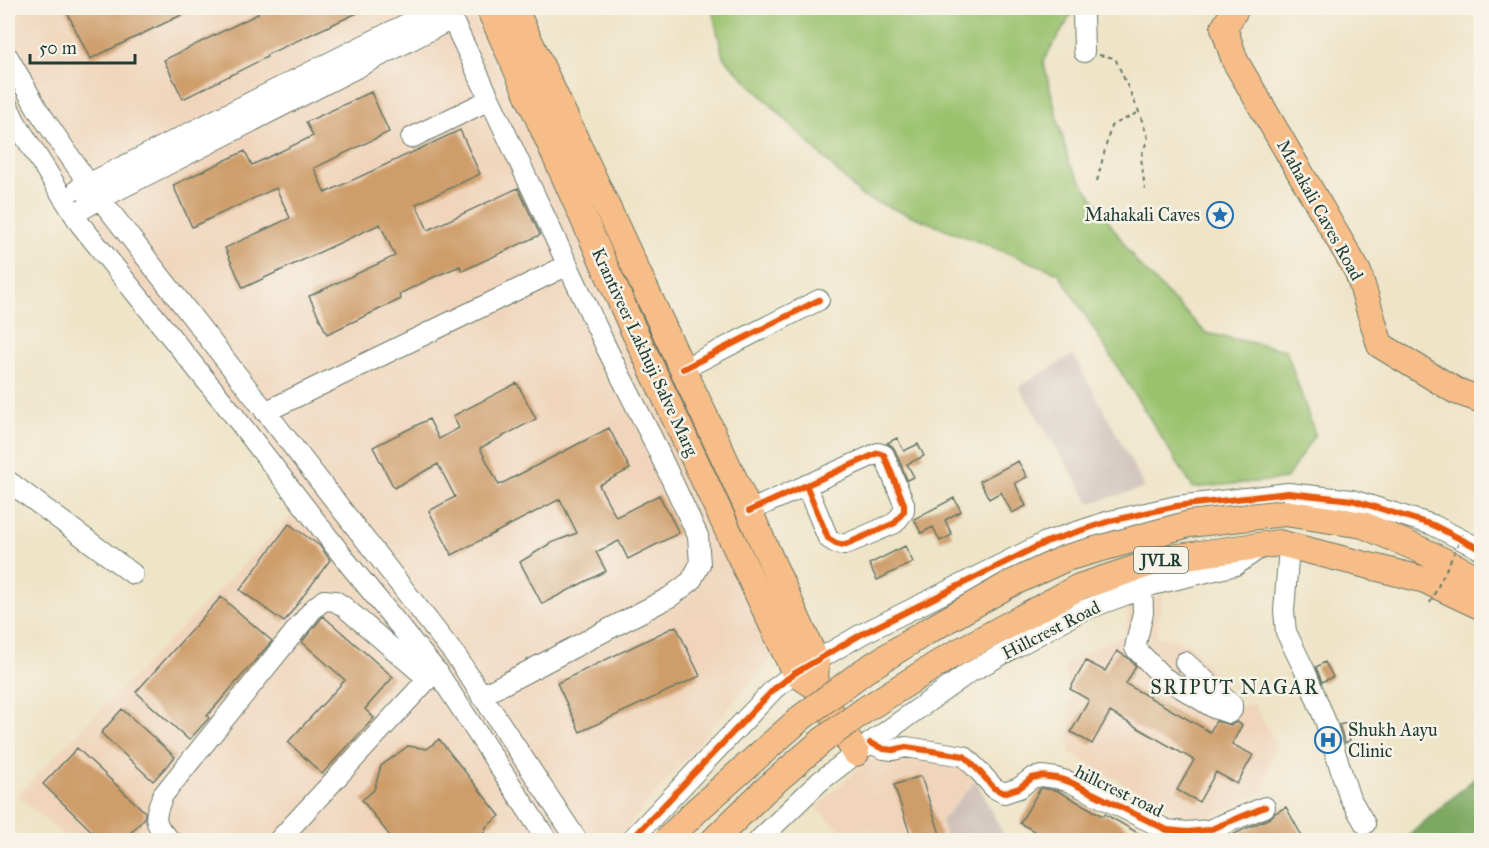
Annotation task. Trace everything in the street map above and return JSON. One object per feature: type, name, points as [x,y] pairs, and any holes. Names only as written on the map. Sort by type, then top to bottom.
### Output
[{"type":"main road","name":"Krantiveer Lakhuji Salve Marg","points":[[489,8],[633,328],[809,673],[863,748]]},
{"type":"main road","name":"Krantiveer Lakhuji Salve Marg","points":[[514,8],[749,510],[809,673]]},
{"type":"main road","name":"Mahakali Caves Road","points":[[1236,8],[1224,28],[1235,61],[1358,272],[1380,345],[1456,391],[1482,400]]},
{"type":"main road","name":"JVLR","points":[[667,840],[784,732],[864,671],[1008,585],[1066,558],[1189,524],[1285,513],[1363,525],[1482,580]]},
{"type":"main road","name":"JVLR","points":[[714,840],[764,791],[823,740],[866,709],[947,658],[1079,587],[1142,578],[1164,559],[1279,543],[1425,580],[1482,607]]},
{"type":"street","points":[[1084,52],[1083,14],[1086,8]]},
{"type":"street","points":[[68,206],[446,11],[698,536],[700,564],[691,581],[670,597],[481,696]]},
{"type":"street","points":[[8,57],[38,110],[94,191],[458,659],[577,840]]},
{"type":"street","points":[[411,138],[489,100]]},
{"type":"street","points":[[38,110],[10,117],[68,206],[348,563],[433,676],[547,840]]},
{"type":"street","points":[[265,412],[568,265]]},
{"type":"street","points":[[683,369],[819,300]]},
{"type":"street","points":[[749,510],[806,485],[880,453],[884,455],[904,504],[904,511],[895,523],[844,545],[836,543],[828,538],[806,485]]},
{"type":"street","points":[[8,481],[133,574]]},
{"type":"street","points":[[631,840],[774,689],[809,673],[862,634],[1046,542],[1110,521],[1178,506],[1288,493],[1352,500],[1432,525],[1482,550]]},
{"type":"street","points":[[1289,546],[1284,611],[1286,632],[1325,720],[1349,796],[1365,824]]},
{"type":"street","points":[[1142,578],[1143,613],[1135,648],[1163,677],[1214,708],[1228,713],[1232,710],[1232,705],[1185,662]]},
{"type":"street","name":"Hillcrest Road","points":[[759,840],[819,782],[967,674],[1142,578]]},
{"type":"street","points":[[170,840],[161,832],[156,823],[156,810],[163,795],[313,609],[324,600],[335,601],[344,606],[433,676]]},
{"type":"street","points":[[279,840],[433,676],[458,659]]},
{"type":"street","name":"hillcrest road","points":[[863,748],[893,750],[906,747],[964,756],[994,788],[1004,793],[1019,788],[1032,778],[1042,776],[1056,778],[1070,782],[1167,830],[1187,832],[1209,830],[1265,807]]},
{"type":"path","points":[[1084,52],[1116,58],[1148,138],[1141,157],[1145,189]]},
{"type":"path","points":[[1097,181],[1111,126],[1139,112]]},
{"type":"path","points":[[1430,603],[1465,530]]},
{"type":"shaded area","points":[[8,8],[470,8],[774,655],[622,833],[604,832],[593,840],[69,840],[17,795],[300,507],[10,136],[8,137]]},
{"type":"shaded area","points":[[1073,355],[1145,488],[1090,503],[1019,387]]},
{"type":"shaded area","points":[[1163,595],[1156,636],[1190,644],[1240,707],[1253,703],[1275,742],[1263,792],[1205,821],[1184,817],[1070,753],[1070,700],[1064,665],[1093,648],[1125,635],[1129,606]]},
{"type":"shaded area","points":[[867,760],[954,761],[976,780],[941,820],[947,840],[851,840],[816,808]]},
{"type":"shaded area","points":[[976,780],[1006,840],[947,840],[941,821]]},
{"type":"green space","points":[[712,8],[1074,8],[1043,61],[1069,163],[1137,263],[1206,333],[1286,350],[1315,434],[1286,479],[1193,488],[1059,273],[863,197],[723,57]]},
{"type":"green space","points":[[1481,772],[1481,840],[1404,840],[1474,779]]},
{"type":"building","points":[[65,8],[196,8],[90,59]]},
{"type":"building","points":[[255,8],[368,8],[266,55],[267,57],[183,99],[164,60],[258,14]]},
{"type":"building","points":[[371,92],[389,132],[314,168],[325,193],[460,130],[480,174],[416,204],[428,230],[518,188],[540,235],[462,271],[460,266],[436,276],[399,294],[401,299],[327,334],[309,296],[395,256],[380,224],[243,288],[225,248],[290,218],[276,188],[192,227],[173,185],[245,151],[252,165],[313,136],[306,122]]},
{"type":"building","points":[[517,383],[536,419],[480,448],[499,485],[609,428],[630,469],[599,485],[616,517],[659,495],[679,533],[628,559],[619,541],[596,552],[606,571],[542,604],[520,562],[551,543],[577,533],[560,499],[452,555],[429,511],[455,497],[438,464],[394,488],[373,447],[429,419],[439,439],[459,428],[453,416]]},
{"type":"building","points":[[897,438],[904,451],[918,444],[924,456],[907,464],[914,477],[907,480],[895,450],[887,443]]},
{"type":"building","points":[[1018,461],[1027,477],[1015,483],[1026,506],[1012,513],[1001,492],[989,499],[980,481]]},
{"type":"building","points":[[954,498],[961,511],[945,520],[952,535],[940,541],[933,527],[921,533],[914,519]]},
{"type":"building","points":[[289,524],[320,546],[330,560],[284,622],[240,590]]},
{"type":"building","points":[[905,546],[913,562],[877,580],[869,564]]},
{"type":"building","points":[[221,597],[272,641],[189,740],[136,692]]},
{"type":"building","points":[[323,616],[393,677],[365,709],[374,718],[322,774],[288,742],[345,680],[302,642]]},
{"type":"building","points":[[676,626],[700,676],[580,732],[557,683]]},
{"type":"building","points":[[1117,651],[1136,666],[1126,684],[1210,732],[1216,721],[1231,725],[1237,722],[1242,725],[1232,744],[1253,755],[1237,784],[1216,772],[1199,802],[1177,790],[1194,760],[1110,712],[1092,744],[1071,732],[1089,700],[1070,689],[1086,661],[1105,671]]},
{"type":"building","points":[[1325,662],[1333,677],[1322,682],[1316,667]]},
{"type":"building","points":[[122,709],[175,757],[153,781],[101,733]]},
{"type":"building","points":[[1346,723],[1350,741],[1345,743],[1339,725]]},
{"type":"building","points":[[439,739],[500,816],[486,827],[481,840],[393,840],[362,800],[374,790],[381,766],[408,746],[427,749]]},
{"type":"building","points":[[77,748],[145,812],[144,819],[124,840],[101,840],[43,784]]},
{"type":"building","points":[[921,776],[942,840],[912,840],[894,785]]},
{"type":"building","points":[[1042,788],[1058,791],[1150,840],[1049,840],[1020,823]]},
{"type":"building","points":[[1286,807],[1304,840],[1222,840],[1270,818]]},
{"type":"cycle path","points":[[683,369],[819,300]]},
{"type":"cycle path","points":[[749,511],[878,453],[884,455],[904,504],[904,511],[895,523],[844,545],[836,543],[828,538],[806,485]]},
{"type":"cycle path","points":[[631,840],[774,689],[795,673],[862,634],[1046,542],[1110,521],[1177,506],[1288,493],[1352,500],[1433,525],[1482,550]]},
{"type":"cycle path","points":[[870,743],[884,749],[893,750],[906,747],[964,756],[994,788],[1004,793],[1019,788],[1032,778],[1042,776],[1070,782],[1167,830],[1187,832],[1209,830],[1265,807]]},
{"type":"place","name":"Mahakali Caves","points":[[1220,215]]},
{"type":"place","name":"Shukh Aayu Clinic","points":[[1328,740]]},
{"type":"district","name":"SRIPUT NAGAR","points":[[1235,687]]}]
